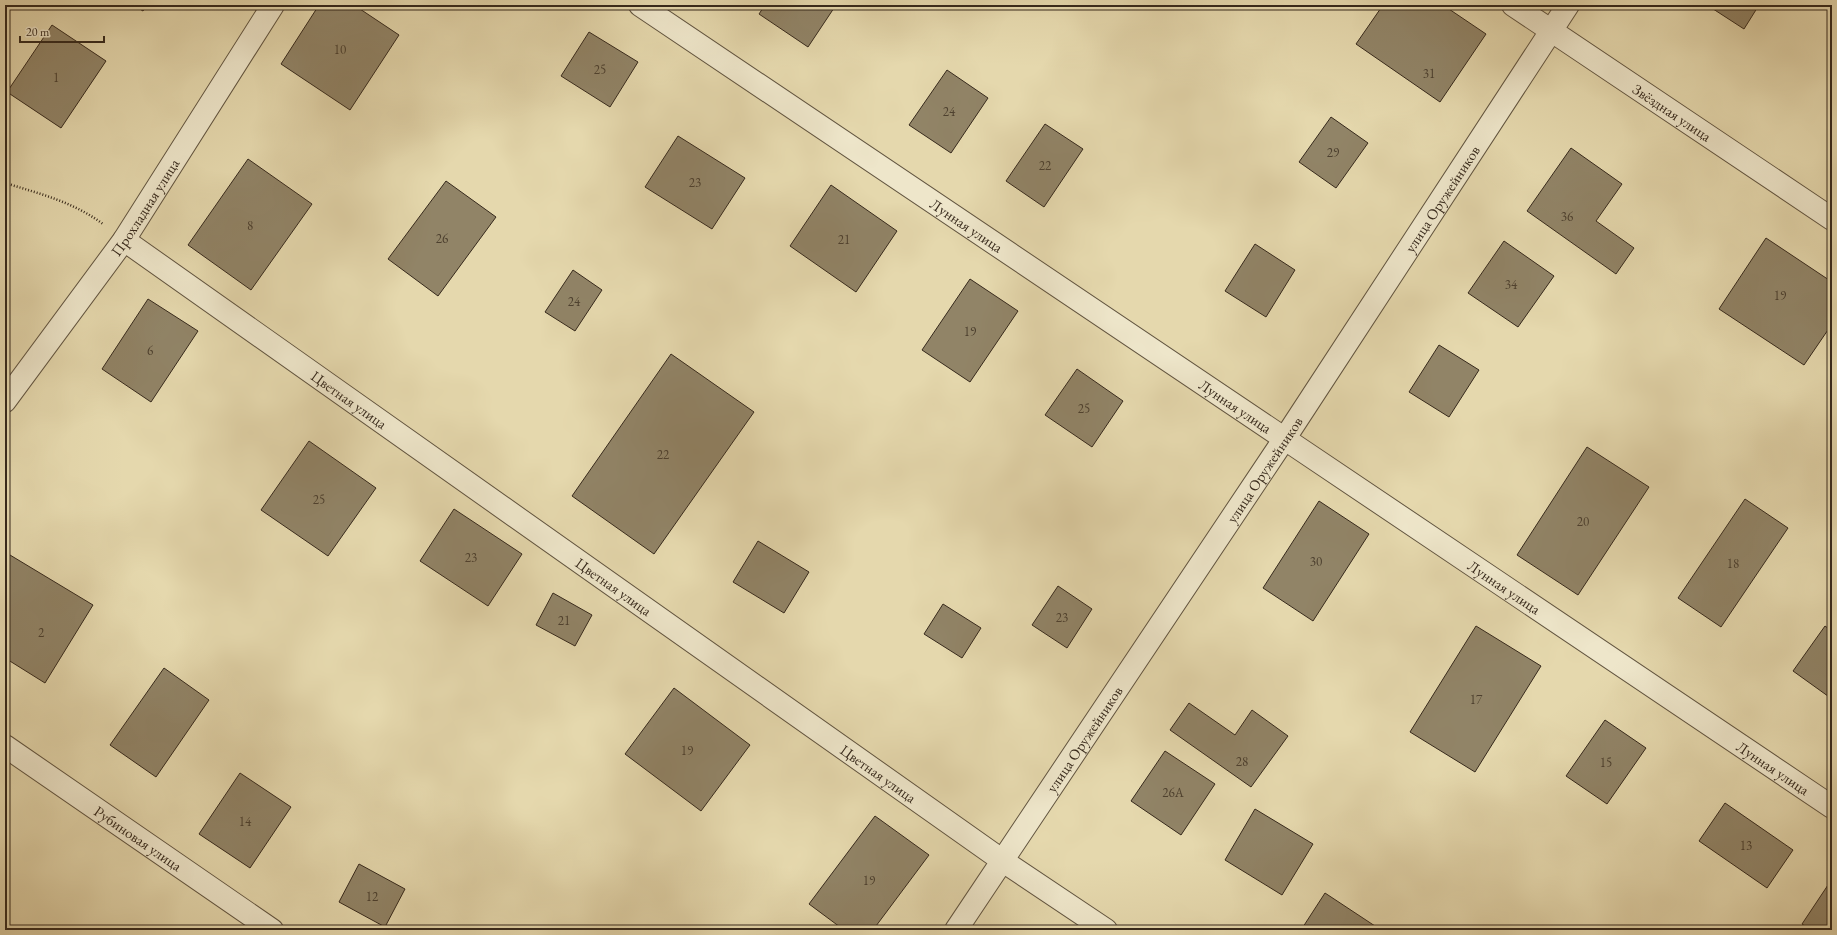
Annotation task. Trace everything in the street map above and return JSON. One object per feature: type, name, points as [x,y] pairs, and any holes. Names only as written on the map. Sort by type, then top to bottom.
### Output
[{"type":"street","name":"Прохладная улица","points":[[5,401],[124,240],[273,5]]},
{"type":"street","name":"Лунная улица","points":[[640,5],[1832,806]]},
{"type":"street","name":"Звёздная улица","points":[[1513,5],[1832,219]]},
{"type":"street","name":"улица Оружейников","points":[[956,930],[1285,438],[1550,30],[1568,5]]},
{"type":"street","name":"Цветная улица","points":[[124,240],[1003,861],[1106,930]]},
{"type":"street","name":"Рубиновая улица","points":[[5,746],[272,930]]},
{"type":"path","points":[[5,183],[65,202],[90,215],[124,240]]},
{"type":"building","points":[[133,5],[147,5],[143,11]]},
{"type":"building","points":[[319,5],[354,5],[399,35],[350,110],[281,64]]},
{"type":"building","points":[[765,5],[836,5],[808,47],[759,14]]},
{"type":"building","points":[[1383,5],[1443,5],[1486,34],[1440,102],[1356,44]]},
{"type":"building","points":[[1707,5],[1759,5],[1744,29]]},
{"type":"building","points":[[52,25],[106,61],[61,128],[7,92]]},
{"type":"building","points":[[589,32],[638,62],[610,107],[561,76]]},
{"type":"building","points":[[947,70],[988,98],[951,153],[909,125]]},
{"type":"building","points":[[1331,117],[1368,143],[1336,188],[1299,162]]},
{"type":"building","points":[[1045,124],[1083,149],[1044,207],[1006,181]]},
{"type":"building","points":[[678,136],[745,178],[712,229],[645,187]]},
{"type":"building","points":[[1571,148],[1622,184],[1596,221],[1634,248],[1616,274],[1527,211]]},
{"type":"building","points":[[248,159],[312,204],[251,290],[188,245]]},
{"type":"building","points":[[446,181],[496,217],[438,296],[388,259]]},
{"type":"building","points":[[831,185],[897,231],[856,292],[790,246]]},
{"type":"building","points":[[1766,238],[1832,282],[1832,324],[1804,365],[1719,309]]},
{"type":"building","points":[[1504,241],[1554,276],[1518,327],[1468,293]]},
{"type":"building","points":[[1255,244],[1295,270],[1266,317],[1225,291]]},
{"type":"building","points":[[573,270],[602,290],[575,331],[545,312]]},
{"type":"building","points":[[970,279],[1018,311],[970,382],[922,350]]},
{"type":"building","points":[[148,299],[198,331],[151,402],[102,369]]},
{"type":"building","points":[[1439,345],[1479,370],[1449,417],[1409,392]]},
{"type":"building","points":[[671,354],[754,412],[654,554],[572,496]]},
{"type":"building","points":[[1077,369],[1123,401],[1092,447],[1045,415]]},
{"type":"building","points":[[309,441],[376,488],[328,556],[261,510]]},
{"type":"building","points":[[1587,447],[1649,487],[1578,595],[1517,555]]},
{"type":"building","points":[[1745,499],[1788,528],[1721,627],[1678,598]]},
{"type":"building","points":[[1319,501],[1369,534],[1313,621],[1263,588]]},
{"type":"building","points":[[454,509],[522,554],[488,606],[420,561]]},
{"type":"building","points":[[758,541],[809,572],[784,613],[733,582]]},
{"type":"building","points":[[5,552],[93,605],[45,683],[5,658]]},
{"type":"building","points":[[1058,586],[1092,609],[1067,648],[1032,625]]},
{"type":"building","points":[[553,593],[592,615],[575,646],[536,625]]},
{"type":"building","points":[[943,604],[981,628],[962,658],[924,634]]},
{"type":"building","points":[[1476,626],[1541,666],[1475,772],[1410,732]]},
{"type":"building","points":[[1825,626],[1832,631],[1832,699],[1793,671]]},
{"type":"building","points":[[164,668],[209,700],[156,777],[110,745]]},
{"type":"building","points":[[674,688],[750,745],[701,811],[625,754]]},
{"type":"building","points":[[1189,703],[1235,735],[1252,710],[1288,736],[1251,787],[1170,730]]},
{"type":"building","points":[[1605,720],[1646,748],[1607,804],[1566,776]]},
{"type":"building","points":[[1165,751],[1215,784],[1181,835],[1131,801]]},
{"type":"building","points":[[240,773],[291,807],[250,868],[199,834]]},
{"type":"building","points":[[1725,803],[1793,850],[1767,888],[1699,841]]},
{"type":"building","points":[[1255,809],[1313,844],[1282,895],[1225,860]]},
{"type":"building","points":[[875,816],[929,855],[873,930],[844,930],[809,904]]},
{"type":"building","points":[[359,864],[405,889],[385,927],[339,902]]},
{"type":"building","points":[[1832,879],[1832,930],[1811,930],[1802,924]]},
{"type":"building","points":[[1325,893],[1375,926],[1373,930],[1301,930]]}]
